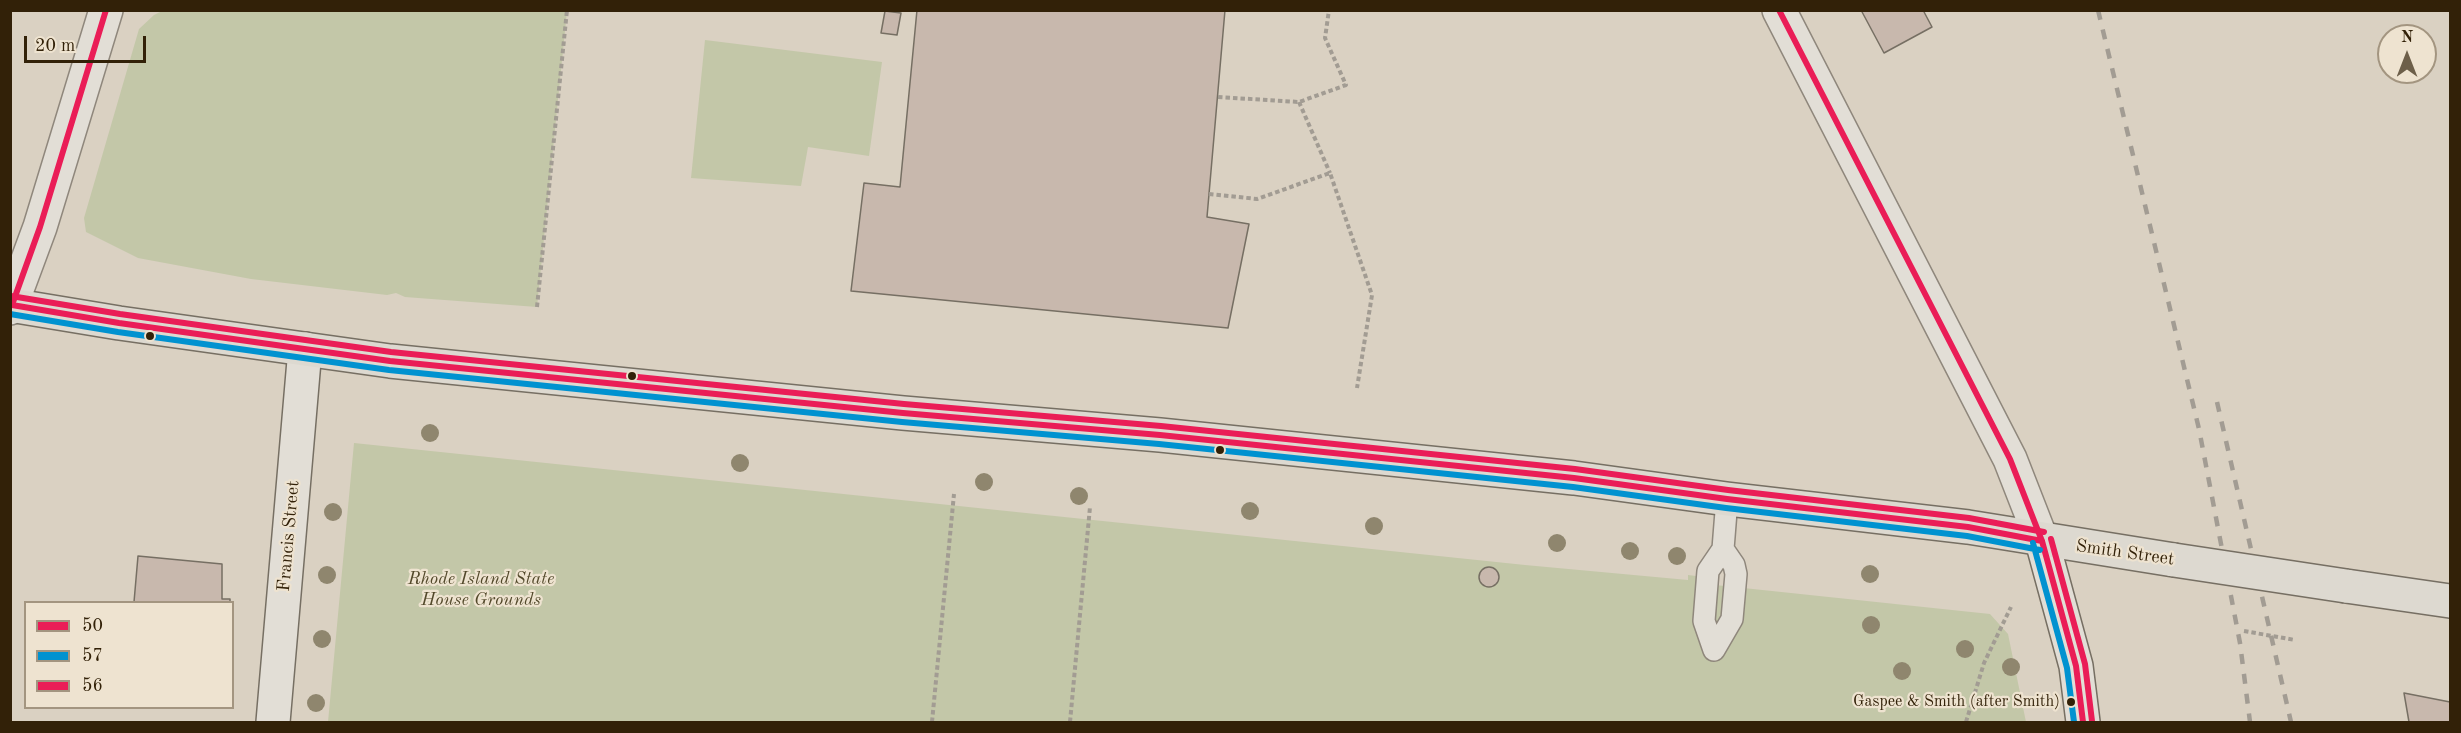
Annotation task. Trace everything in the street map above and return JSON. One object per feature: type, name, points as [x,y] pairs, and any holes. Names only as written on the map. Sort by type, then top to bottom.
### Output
[{"type":"main road","name":"Smith Street","points":[[11,306],[390,361],[855,408],[1137,433],[1564,477],[1727,499],[1968,527],[2042,541],[2451,601]]},
{"type":"street","points":[[11,306],[40,227],[106,10]]},
{"type":"street","points":[[1779,10],[2010,459],[2042,541],[2076,666],[2083,723]]},
{"type":"street","name":"Francis Street","points":[[273,723],[304,349]]},
{"type":"lane","points":[[1723,549],[1727,499]]},
{"type":"path","points":[[537,307],[567,10]]},
{"type":"path","points":[[1218,97],[1299,102],[1346,85],[1325,38],[1329,10]]},
{"type":"path","points":[[1299,102],[1330,173],[1372,295],[1357,388]]},
{"type":"path","points":[[1209,194],[1257,199],[1330,173]]},
{"type":"path","points":[[932,723],[954,494]]},
{"type":"path","points":[[1070,723],[1090,507]]},
{"type":"path","points":[[1966,723],[1984,663],[2011,607]]},
{"type":"path","points":[[2244,632],[2295,640]]},
{"type":"green space","points":[[162,11],[567,11],[537,307],[405,297],[396,293],[387,295],[251,279],[138,258],[86,232],[84,218],[139,29]]},
{"type":"green space","points":[[705,40],[882,62],[869,156],[808,147],[801,186],[691,178]]},
{"type":"green space","name":"Rhode Island State House Grounds","points":[[354,443],[1525,565],[1688,580],[1688,575],[1696,576],[1696,583],[1990,614],[2008,634],[2026,722],[328,722]]},
{"type":"building","points":[[917,10],[1225,10],[1207,217],[1249,224],[1228,328],[851,291],[864,183],[900,187]]},
{"type":"building","points":[[1861,10],[1923,10],[1932,27],[1884,53]]},
{"type":"building","points":[[885,11],[901,13],[897,35],[881,33]]},
{"type":"building","points":[[138,556],[222,564],[222,599],[230,599],[230,601],[134,601]]},
{"type":"building","points":[[1489,567],[1496,570],[1499,577],[1496,584],[1489,587],[1482,584],[1479,577],[1482,570]]},
{"type":"building","points":[[2404,693],[2450,702],[2450,722],[2409,722]]},
{"type":"railway","points":[[2098,10],[2199,429],[2240,643],[2250,722]]},
{"type":"railway","points":[[2217,402],[2291,722]]},
{"type":"transit line","name":"50","points":[[12,305],[40,227],[106,10]]},
{"type":"transit line","name":"50","points":[[1779,10],[2010,459],[2042,541],[2076,666],[2083,722]]},
{"type":"transit line","name":"56","points":[[11,296],[120,314],[391,352],[904,404],[1161,426],[1575,469],[1728,490],[1969,518],[2044,532]]},
{"type":"transit line","name":"50","points":[[12,305],[119,323],[390,361],[903,413],[1160,435],[1574,478],[1727,499],[1968,527],[2042,541]]},
{"type":"transit line","name":"57","points":[[10,314],[118,332],[389,370],[902,422],[1159,444],[1573,487],[1726,508],[1967,536],[2040,550]]},
{"type":"transit line","name":"56","points":[[2051,539],[2085,664],[2092,721]]},
{"type":"transit line","name":"57","points":[[2033,543],[2067,668],[2074,722]]},
{"type":"place","name":"Gaspee & Smith (after Smith)","points":[[2071,702]]}]
